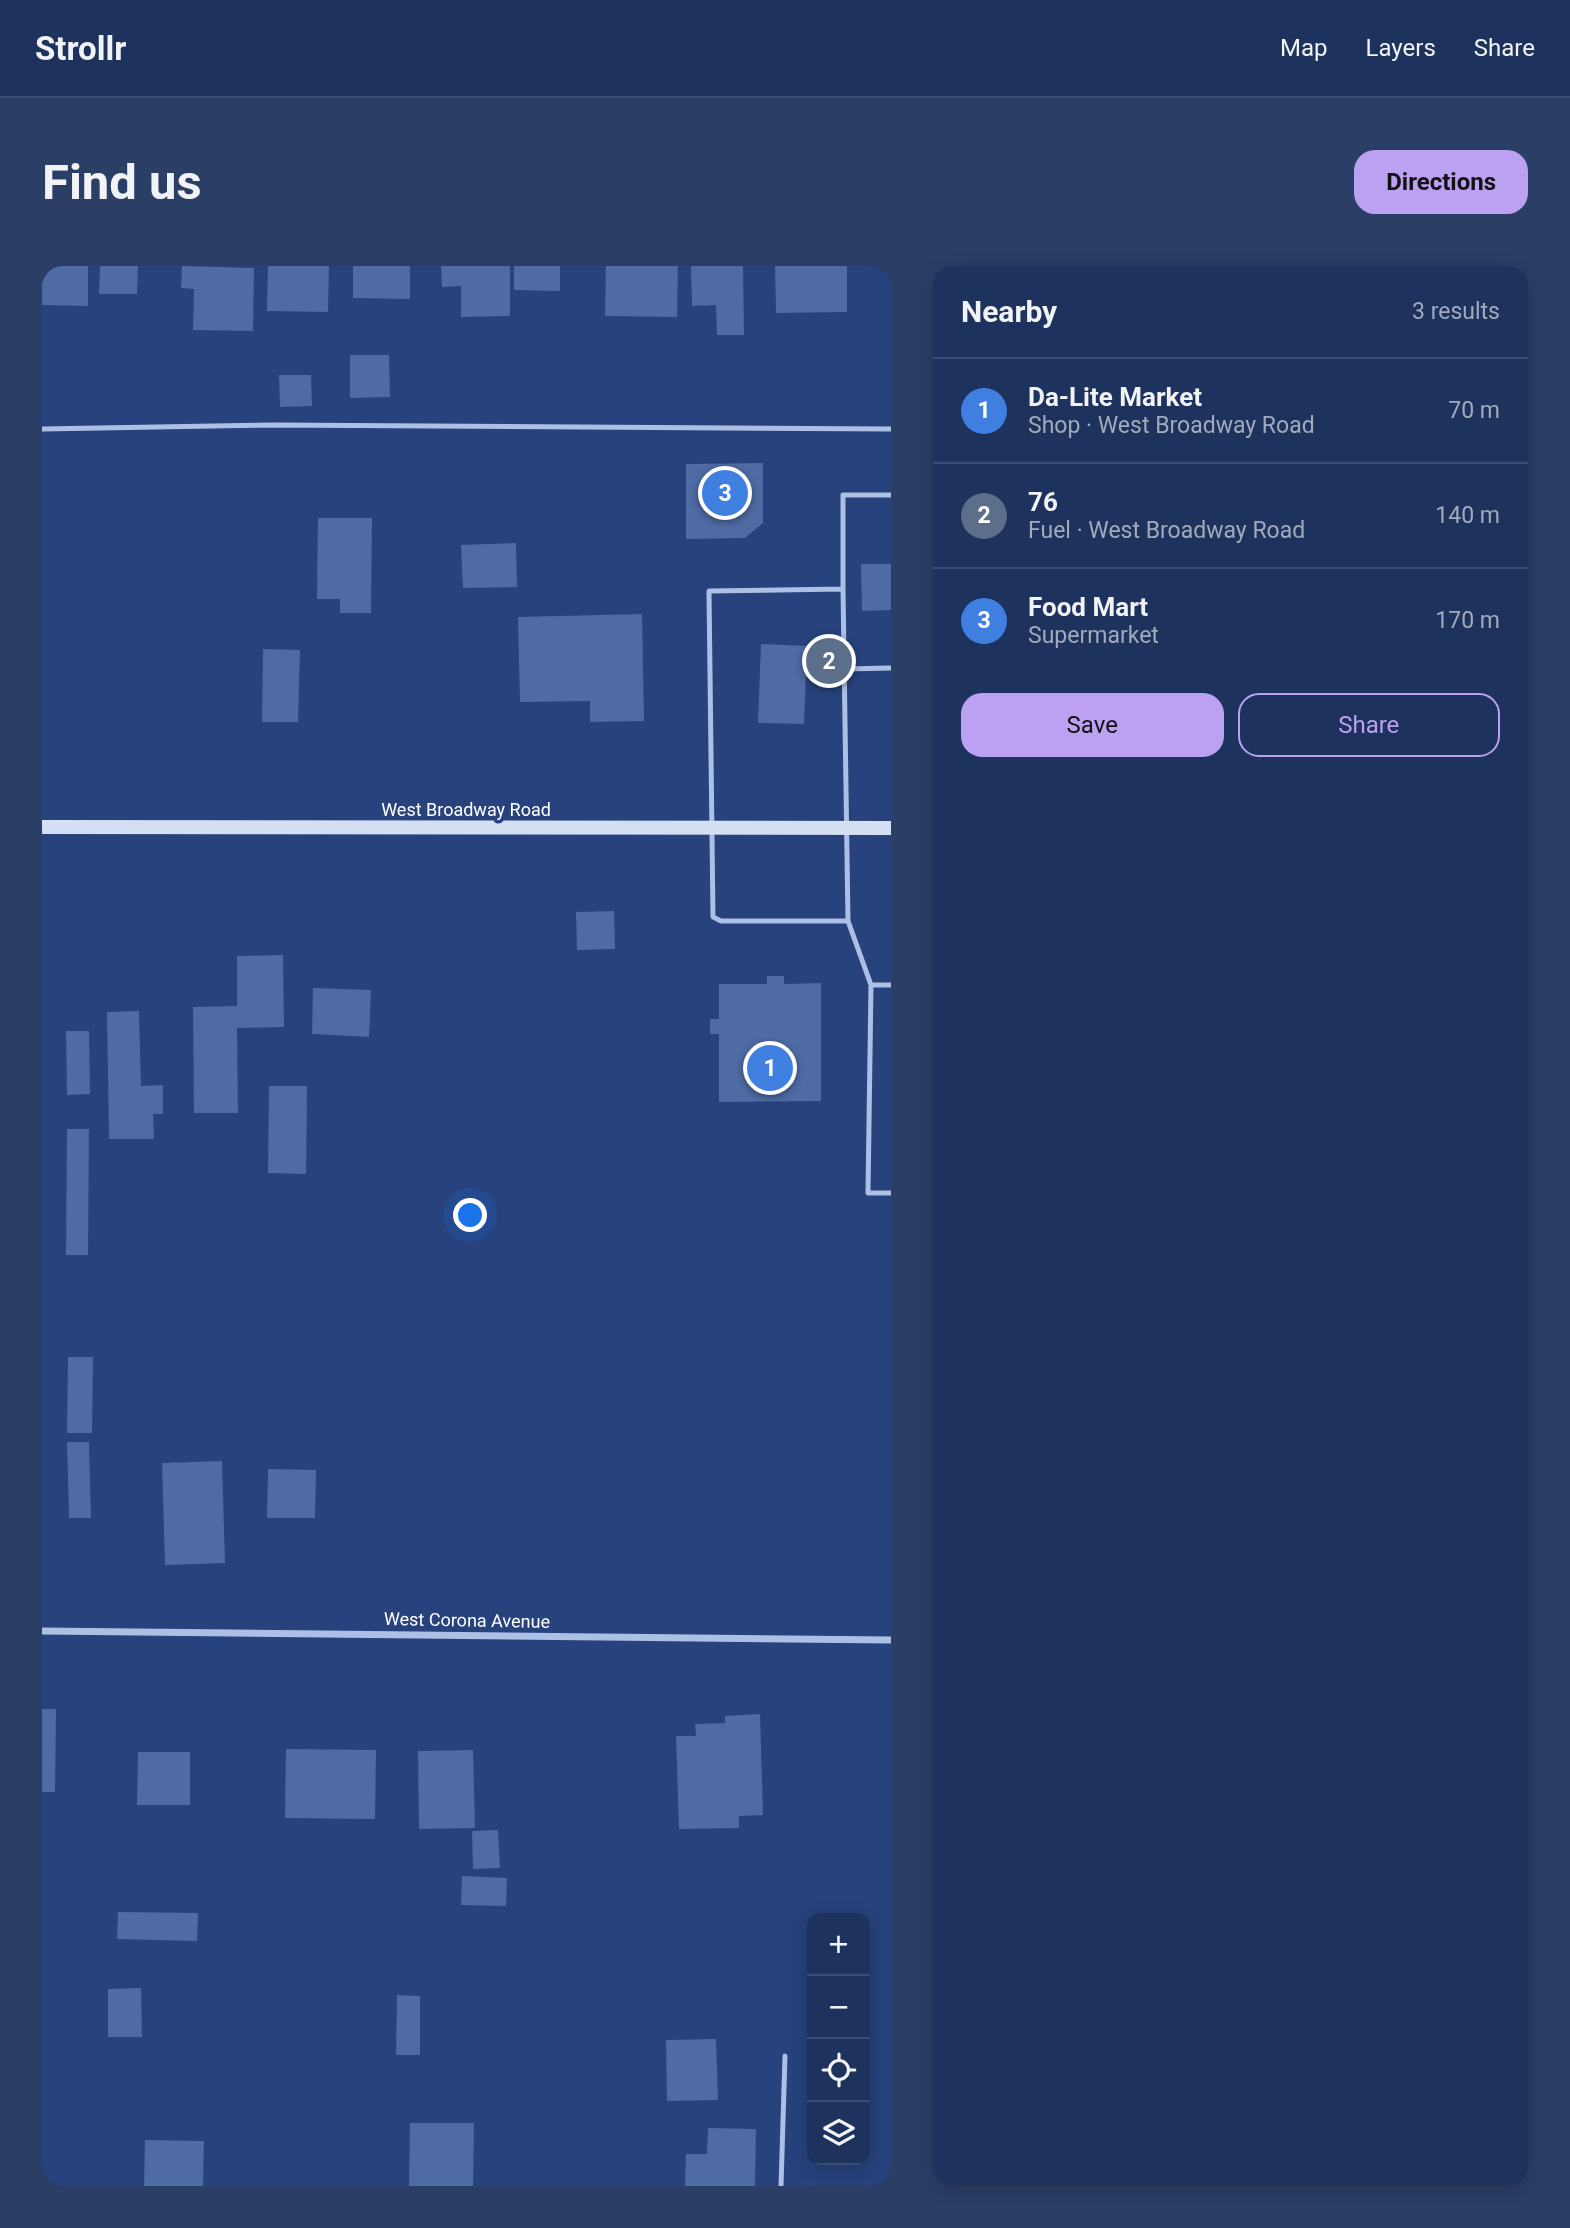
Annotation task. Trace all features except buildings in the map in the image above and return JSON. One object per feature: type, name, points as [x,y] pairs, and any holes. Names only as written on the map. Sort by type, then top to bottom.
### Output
[{"type":"main road","name":"West Broadway Road","points":[[42,827],[891,828]]},
{"type":"street","name":"West Corona Avenue","points":[[42,1631],[891,1640]]},
{"type":"lane","points":[[42,429],[275,425],[891,429]]},
{"type":"lane","points":[[891,495],[843,495],[848,921],[871,985],[868,1193],[891,1193]]},
{"type":"lane","points":[[843,589],[709,591],[710,828],[713,916],[721,921],[848,921]]},
{"type":"lane","points":[[844,669],[891,668]]},
{"type":"lane","points":[[871,985],[891,985]]},
{"type":"lane","points":[[781,2186],[785,2056]]},
{"type":"place","name":"Food Mart","points":[[725,493]]},
{"type":"place","name":"76","points":[[829,661]]},
{"type":"place","name":"Da-Lite Market","points":[[770,1068]]}]
